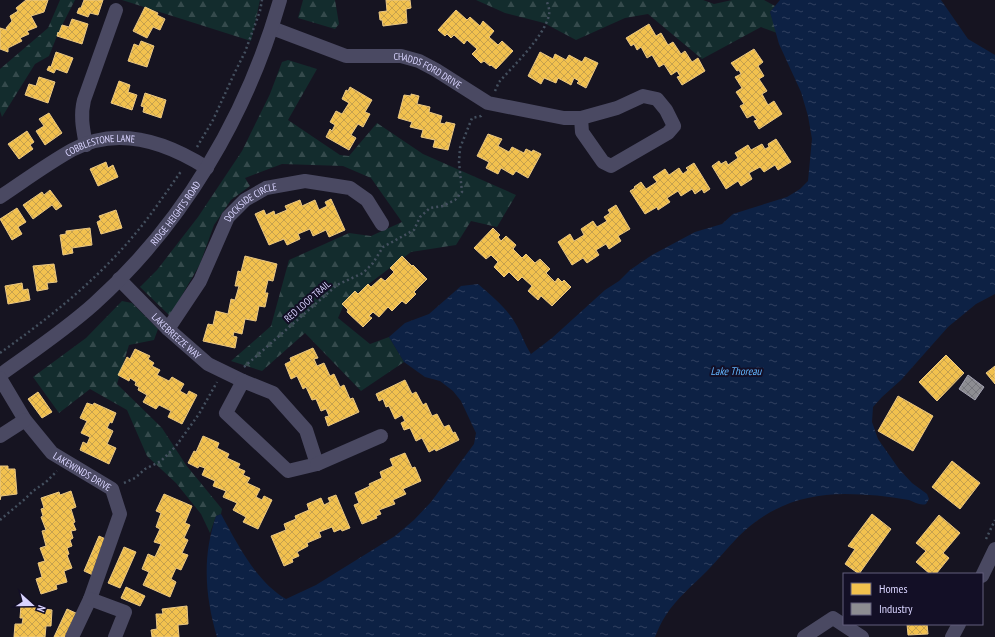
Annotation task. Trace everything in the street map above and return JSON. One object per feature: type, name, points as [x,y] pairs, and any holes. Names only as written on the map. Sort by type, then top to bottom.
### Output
[{"type":"street","name":"RIDGE HEIGHTS ROAD","points":[[0,376],[65,328],[94,304],[119,280],[165,228],[207,168],[241,106],[254,78],[272,28],[280,0]]},
{"type":"street","points":[[86,144],[81,124],[81,111],[116,10]]},
{"type":"street","name":"CHADDS FORD DRIVE","points":[[272,28],[346,56],[401,56],[419,61],[488,103],[564,118],[581,118],[617,108],[643,96],[657,99],[666,110],[674,126],[668,133],[611,166],[603,162],[582,132],[581,118]]},
{"type":"street","name":"COBBLESTONE LANE","points":[[0,197],[73,150],[86,144],[112,138],[130,138],[152,142],[174,149],[207,168]]},
{"type":"street","name":"DOCKSIDE CIRCLE","points":[[168,329],[200,281],[228,217],[245,200],[266,188],[305,181],[350,188],[367,200],[382,224]]},
{"type":"street","name":"LAKEBREEZE WAY","points":[[119,280],[168,329],[208,364],[227,374],[274,393],[306,430],[317,464]]},
{"type":"street","name":"LAKEWINDS DRIVE","points":[[0,376],[25,420],[52,453],[112,489],[120,514],[90,599],[72,637]]},
{"type":"street","points":[[243,381],[226,413],[288,471],[317,464],[381,436]]},
{"type":"street","points":[[0,436],[25,420]]},
{"type":"street","points":[[983,574],[995,549]]},
{"type":"street","points":[[90,599],[125,612],[115,637]]},
{"type":"street","points":[[804,637],[833,618],[843,625]]},
{"type":"street","points":[[844,625],[862,637]]},
{"type":"street","points":[[952,637],[958,625]]},
{"type":"path","points":[[0,353],[38,326],[71,299],[135,234],[190,158],[213,120],[234,72],[245,52],[260,11],[262,0]]},
{"type":"path","name":"RED LOOP TRAIL","points":[[112,489],[135,478],[145,469],[161,460],[176,446],[199,414],[216,384],[227,374],[244,366],[337,285],[363,273],[373,264],[383,247],[414,230],[420,217],[430,208],[444,206],[455,200],[462,192],[459,162],[460,148],[472,118],[481,116],[499,82],[536,41],[550,14],[546,0]]},
{"type":"path","points":[[0,520],[25,500],[33,491],[46,482],[58,470]]},
{"type":"green space","points":[[60,0],[75,0],[59,31],[49,56],[35,64],[2,117],[0,111],[0,69],[48,28]]},
{"type":"green space","points":[[122,0],[260,0],[251,41]]},
{"type":"green space","points":[[303,0],[335,0],[339,24],[335,29],[298,18]]},
{"type":"green space","points":[[476,0],[703,0],[714,4],[732,0],[764,0],[775,6],[770,12],[777,33],[761,27],[702,59],[648,14],[625,18],[576,40],[544,23],[505,13]]},
{"type":"green space","points":[[288,60],[317,69],[288,120],[340,155],[349,156],[377,123],[423,154],[516,195],[497,227],[471,221],[456,245],[411,252],[345,302],[338,318],[370,344],[389,337],[404,362],[361,391],[305,333],[262,371],[231,361],[271,326],[289,260],[349,233],[371,236],[402,222],[371,178],[343,166],[282,164],[245,178],[250,186],[231,200],[214,225],[200,264],[170,316],[140,287],[157,270],[198,217],[242,151],[270,94],[282,62]]},
{"type":"green space","points":[[122,301],[132,303],[158,329],[154,340],[129,345],[117,384],[162,428],[186,465],[222,509],[221,514],[216,516],[210,533],[201,514],[176,483],[147,456],[127,410],[90,389],[59,413],[33,377],[86,338]]},
{"type":"water","name":"Lake Thoreau","points":[[780,0],[941,0],[968,39],[995,55],[995,294],[976,304],[948,327],[901,380],[873,407],[872,422],[878,439],[899,469],[912,483],[927,494],[929,499],[926,504],[920,504],[893,497],[853,494],[815,496],[787,504],[774,510],[749,527],[738,537],[711,567],[680,597],[664,618],[655,637],[217,637],[210,607],[207,576],[209,546],[216,516],[221,514],[248,561],[265,583],[286,599],[316,585],[395,536],[414,520],[431,502],[474,444],[476,433],[461,401],[453,391],[440,381],[425,377],[404,362],[389,337],[405,323],[429,314],[461,286],[478,284],[509,314],[517,326],[531,354],[552,338],[605,290],[652,255],[695,232],[722,224],[733,214],[787,197],[800,189],[808,181],[812,139],[808,116],[801,92],[779,44],[770,12]]},
{"type":"building: Homes","points":[[26,0],[48,0],[44,12],[31,16],[37,27],[27,31],[29,34],[20,38],[22,41],[8,48],[8,52],[0,49],[0,28],[7,30],[6,28],[12,21],[10,16],[18,11],[16,8]]},
{"type":"building: Homes","points":[[84,0],[103,0],[98,15],[90,13],[88,17],[77,13]]},
{"type":"building: Homes","points":[[386,0],[410,0],[411,8],[406,9],[407,23],[383,26],[382,20],[380,20],[379,12],[387,11]]},
{"type":"building: Homes","points":[[145,7],[158,13],[157,15],[165,19],[160,30],[153,27],[147,38],[133,31]]},
{"type":"building: Homes","points":[[456,10],[467,20],[470,17],[480,26],[483,21],[494,31],[489,37],[498,45],[502,41],[513,51],[496,69],[484,61],[481,63],[472,54],[477,49],[467,40],[464,44],[454,35],[451,38],[447,34],[445,36],[438,30]]},
{"type":"building: Homes","points":[[72,19],[88,24],[82,44],[57,36],[62,25],[69,27]]},
{"type":"building: Homes","points":[[649,24],[656,36],[661,33],[668,45],[673,42],[681,54],[685,51],[692,62],[698,58],[705,71],[682,85],[677,77],[680,76],[677,71],[671,75],[664,64],[659,67],[652,55],[647,58],[641,47],[637,50],[634,44],[631,46],[626,38]]},
{"type":"building: Homes","points":[[141,41],[154,46],[147,67],[128,61],[134,44],[139,46]]},
{"type":"building: Homes","points":[[754,49],[763,62],[758,66],[764,76],[759,79],[767,91],[762,94],[768,105],[774,101],[782,114],[759,129],[754,121],[757,120],[753,115],[747,118],[740,106],[744,104],[736,92],[742,88],[735,77],[741,74],[739,70],[737,71],[731,63]]},
{"type":"building: Homes","points":[[56,52],[73,58],[67,73],[56,69],[54,73],[47,70],[49,66],[51,67]]},
{"type":"building: Homes","points":[[540,52],[553,59],[555,54],[566,60],[569,55],[582,62],[585,57],[598,63],[586,88],[577,83],[579,81],[574,78],[571,85],[558,78],[556,83],[544,78],[541,84],[528,76]]},
{"type":"building: Homes","points":[[39,77],[55,82],[48,103],[25,95],[29,84],[36,86]]},
{"type":"building: Homes","points":[[119,81],[130,85],[128,92],[137,95],[132,110],[111,103]]},
{"type":"building: Homes","points":[[350,87],[372,100],[365,112],[370,114],[363,127],[358,124],[351,135],[356,138],[349,150],[326,137],[330,129],[332,131],[335,125],[330,122],[336,111],[342,114],[349,103],[342,99],[346,90],[348,91]]},
{"type":"building: Homes","points":[[145,93],[166,100],[161,118],[143,112],[144,107],[141,106]]},
{"type":"building: Homes","points":[[411,94],[419,96],[417,104],[430,107],[429,112],[442,116],[440,123],[445,124],[446,122],[455,124],[448,150],[433,147],[435,140],[421,137],[423,130],[410,127],[412,122],[398,118],[404,95],[411,96]]},
{"type":"building: Homes","points":[[49,113],[62,133],[45,145],[36,131],[44,126],[39,119]]},
{"type":"building: Homes","points":[[27,131],[34,142],[30,145],[33,149],[19,159],[8,144]]},
{"type":"building: Homes","points":[[488,134],[502,139],[498,146],[509,152],[512,147],[524,153],[526,149],[532,152],[533,150],[541,154],[528,178],[516,171],[513,175],[501,168],[498,174],[486,168],[489,162],[477,156]]},
{"type":"building: Homes","points":[[776,139],[791,162],[778,170],[775,165],[764,172],[760,167],[749,173],[752,179],[741,186],[738,181],[726,189],[712,166],[719,161],[721,164],[726,161],[728,165],[738,158],[735,153],[748,145],[751,150],[762,144],[765,149],[769,147],[768,144]]},
{"type":"building: Homes","points":[[106,162],[108,168],[113,165],[118,177],[98,186],[90,169]]},
{"type":"building: Homes","points":[[694,163],[710,189],[704,193],[702,189],[695,194],[692,189],[681,196],[678,191],[667,198],[670,202],[658,210],[657,207],[645,214],[630,191],[641,182],[646,189],[657,182],[653,177],[665,169],[669,175],[679,168],[683,174],[688,170],[686,168]]},
{"type":"building: Homes","points":[[50,190],[62,206],[56,210],[52,205],[33,219],[23,205],[42,192],[44,195]]},
{"type":"building: Homes","points":[[331,199],[345,230],[329,237],[326,230],[313,236],[310,229],[298,234],[300,239],[287,245],[284,239],[269,245],[255,214],[264,210],[266,215],[274,211],[275,215],[287,210],[285,206],[300,200],[302,206],[315,200],[319,210],[327,206],[325,202]]},
{"type":"building: Homes","points":[[616,205],[630,229],[618,236],[621,241],[609,249],[606,244],[596,250],[599,255],[587,263],[583,258],[572,265],[558,242],[570,234],[574,241],[584,235],[581,229],[593,221],[597,227],[607,221],[604,217],[610,213],[608,210]]},
{"type":"building: Homes","points":[[17,208],[26,222],[18,227],[22,234],[12,240],[0,219]]},
{"type":"building: Homes","points":[[116,210],[122,228],[101,234],[97,222],[101,220],[99,216]]},
{"type":"building: Homes","points":[[90,228],[92,245],[72,248],[73,253],[63,255],[60,235],[66,234],[66,231]]},
{"type":"building: Homes","points":[[493,228],[500,235],[498,237],[501,241],[506,236],[516,245],[513,249],[522,258],[526,254],[535,263],[540,259],[550,269],[546,273],[555,282],[558,278],[562,282],[564,280],[571,287],[552,306],[541,296],[538,300],[528,291],[532,286],[522,277],[518,281],[509,272],[504,277],[494,267],[498,262],[491,255],[486,259],[474,248]]},
{"type":"building: Homes","points":[[245,256],[277,264],[273,281],[268,280],[265,293],[268,293],[265,307],[259,306],[256,321],[245,319],[242,334],[234,332],[233,336],[237,337],[235,348],[203,341],[208,324],[213,325],[216,311],[228,314],[231,299],[235,300],[239,286],[235,286],[238,271],[241,272]]},
{"type":"building: Homes","points":[[402,256],[427,279],[414,292],[416,294],[406,304],[402,301],[392,311],[388,307],[379,317],[373,312],[369,316],[372,318],[363,327],[347,312],[348,310],[342,304],[355,291],[358,294],[368,284],[371,287],[381,278],[385,281],[394,272],[390,268]]},
{"type":"building: Homes","points":[[54,264],[57,282],[47,283],[48,289],[37,291],[33,266]]},
{"type":"building: Homes","points":[[22,283],[23,290],[28,289],[30,300],[8,304],[5,286]]},
{"type":"building: Homes","points":[[313,348],[318,358],[314,359],[317,366],[324,363],[330,376],[334,374],[340,387],[344,385],[350,399],[353,398],[359,412],[328,426],[325,417],[329,416],[326,409],[321,411],[316,399],[312,400],[306,387],[303,389],[297,376],[291,379],[285,364],[291,361],[290,358]]},
{"type":"building: Homes","points":[[135,349],[150,356],[148,359],[154,363],[152,366],[160,370],[157,375],[169,381],[172,377],[184,384],[180,391],[187,395],[189,391],[197,395],[182,424],[168,417],[171,411],[159,405],[156,409],[143,402],[147,395],[138,390],[139,387],[135,385],[136,382],[130,378],[129,381],[118,375],[127,357],[130,359]]},
{"type":"building: Homes","points":[[946,355],[964,373],[937,401],[919,382]]},
{"type":"building: Homes","points":[[995,366],[995,384],[986,373]]},
{"type":"building: Homes","points":[[405,380],[412,394],[416,392],[423,405],[426,403],[432,416],[437,414],[444,427],[449,425],[459,440],[436,451],[435,449],[429,452],[422,438],[416,441],[410,428],[404,430],[401,423],[405,421],[402,415],[395,419],[389,406],[386,407],[383,399],[379,401],[376,394]]},
{"type":"building: Homes","points":[[38,392],[52,412],[42,418],[28,399]]},
{"type":"building: Homes","points":[[898,396],[933,416],[913,451],[878,431]]},
{"type":"building: Homes","points":[[87,403],[93,405],[94,403],[116,413],[112,423],[110,422],[107,428],[113,431],[107,444],[116,448],[109,464],[80,450],[83,442],[87,444],[90,437],[81,433],[87,421],[80,418]]},
{"type":"building: Homes","points":[[203,436],[219,443],[217,448],[229,454],[227,458],[240,464],[238,468],[245,471],[243,475],[250,478],[247,483],[260,489],[256,497],[262,500],[264,496],[272,500],[258,529],[243,522],[246,517],[233,510],[237,503],[223,497],[226,491],[213,486],[215,481],[202,475],[205,468],[199,466],[198,468],[188,463],[194,451],[196,452]]},
{"type":"building: Homes","points":[[405,453],[412,468],[415,467],[421,481],[403,489],[406,494],[393,500],[395,504],[379,510],[381,514],[376,516],[377,518],[362,524],[354,505],[359,503],[355,493],[382,478],[380,472],[393,466],[390,459]]},
{"type":"building: Homes","points":[[952,461],[980,483],[960,509],[932,487]]},
{"type":"building: Homes","points":[[0,466],[8,466],[8,469],[15,469],[17,494],[1,496],[0,500]]},
{"type":"building: Homes","points":[[71,491],[76,507],[71,509],[75,522],[73,523],[76,530],[71,531],[73,538],[70,540],[72,546],[67,548],[69,554],[67,555],[72,568],[64,571],[67,582],[56,585],[57,589],[41,594],[36,579],[42,577],[38,563],[45,561],[40,548],[46,546],[42,531],[46,530],[41,517],[43,516],[41,509],[44,508],[41,498],[59,492],[60,495]]},
{"type":"building: Homes","points":[[164,494],[192,506],[185,523],[190,525],[184,538],[188,540],[182,553],[188,555],[181,570],[176,568],[171,579],[176,582],[170,597],[143,585],[149,572],[142,569],[148,554],[155,557],[161,544],[154,542],[160,529],[156,527],[161,513],[156,511]]},
{"type":"building: Homes","points":[[336,495],[350,528],[342,531],[341,529],[334,532],[332,527],[319,532],[321,537],[307,543],[308,546],[297,552],[299,556],[292,559],[293,562],[284,566],[271,536],[286,530],[284,524],[296,519],[295,516],[309,510],[307,504],[321,498],[324,505],[330,502],[328,498]]},
{"type":"building: Homes","points":[[872,514],[891,529],[860,573],[845,564],[855,549],[848,546]]},
{"type":"building: Homes","points":[[939,515],[960,533],[943,553],[949,558],[937,573],[929,573],[916,562],[926,551],[916,543]]},
{"type":"building: Homes","points":[[99,536],[110,541],[95,576],[84,571]]},
{"type":"building: Homes","points":[[124,547],[136,552],[120,588],[108,583]]},
{"type":"building: Homes","points":[[126,587],[145,596],[140,606],[121,598]]},
{"type":"building: Homes","points":[[21,605],[44,607],[44,609],[52,610],[51,626],[46,626],[45,637],[14,637],[15,624],[22,624],[23,618],[20,618]]},
{"type":"building: Homes","points":[[187,606],[188,624],[178,625],[179,637],[152,637],[151,630],[157,629],[156,614],[163,614],[162,609]]},
{"type":"building: Homes","points":[[67,609],[78,614],[68,637],[54,637]]},
{"type":"building: Homes","points":[[907,625],[927,625],[928,634],[908,635]]},
{"type":"building: Industry","points":[[968,375],[984,387],[975,400],[959,389]]}]
